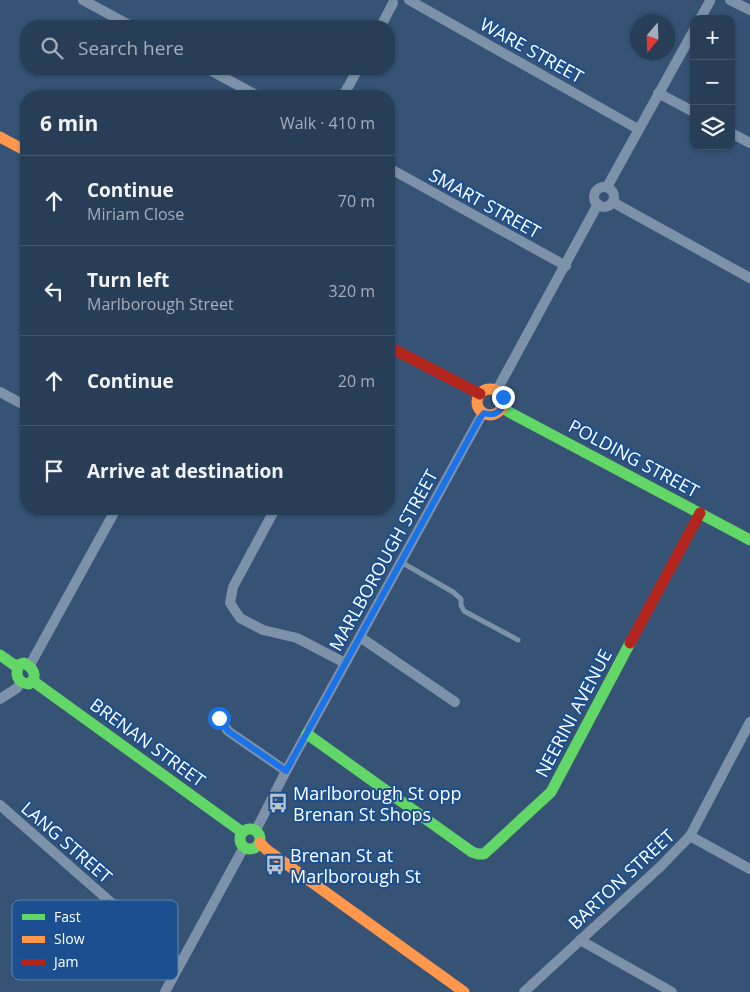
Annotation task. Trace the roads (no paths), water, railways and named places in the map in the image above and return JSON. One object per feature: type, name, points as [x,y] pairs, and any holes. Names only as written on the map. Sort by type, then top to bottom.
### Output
[{"type":"street","points":[[83,0],[120,20]]},
{"type":"street","points":[[383,20],[392,2],[396,5],[403,5],[409,0]]},
{"type":"street","name":"WARE STREET","points":[[409,0],[638,129]]},
{"type":"street","points":[[703,15],[713,0]]},
{"type":"street","points":[[730,0],[750,10]]},
{"type":"street","points":[[606,187],[690,37]]},
{"type":"street","points":[[219,75],[247,90]]},
{"type":"street","points":[[346,90],[355,75]]},
{"type":"street","points":[[658,93],[690,110]]},
{"type":"street","points":[[735,135],[750,143]]},
{"type":"street","points":[[0,137],[20,148]]},
{"type":"street","name":"SMART STREET","points":[[395,171],[566,266]]},
{"type":"street","points":[[606,187],[613,192],[613,201],[607,206],[601,206],[595,199],[596,192],[600,188],[606,187]]},
{"type":"street","points":[[613,201],[750,278]]},
{"type":"street","points":[[497,390],[598,204]]},
{"type":"street","points":[[395,350],[480,394]]},
{"type":"street","points":[[487,389],[497,390],[503,397],[504,402],[500,411],[490,415],[480,410],[478,405],[480,394],[487,389]]},
{"type":"street","points":[[0,392],[20,403]]},
{"type":"street","name":"POLDING STREET","points":[[502,407],[750,540]]},
{"type":"street","name":"MARLBOROUGH STREET","points":[[256,830],[345,663],[484,413]]},
{"type":"street","name":"NEERINI AVENUE","points":[[307,734],[472,852],[484,854],[551,792],[700,513]]},
{"type":"street","points":[[30,665],[113,515]]},
{"type":"street","points":[[272,515],[233,587],[230,602],[240,618],[263,630],[297,638],[345,663]]},
{"type":"street","points":[[360,637],[455,702]]},
{"type":"street","points":[[0,655],[17,668]]},
{"type":"street","points":[[22,663],[30,665],[34,673],[33,681],[29,684],[20,683],[17,677],[17,668],[22,663]]},
{"type":"street","name":"BRENAN STREET","points":[[33,681],[242,832]]},
{"type":"street","points":[[0,699],[17,688],[20,683]]},
{"type":"street","points":[[219,718],[228,731],[286,771]]},
{"type":"street","name":"BARTON STREET","points":[[524,992],[662,866],[690,836],[750,722]]},
{"type":"street","name":"LANG STREET","points":[[0,805],[108,900]]},
{"type":"street","points":[[260,843],[252,849],[244,847],[240,841],[240,836],[248,828],[256,830],[263,847],[464,992]]},
{"type":"street","points":[[690,836],[750,869]]},
{"type":"street","points":[[178,967],[244,847]]},
{"type":"street","points":[[580,940],[672,992]]},
{"type":"street","points":[[165,992],[171,980]]},
{"type":"lane","points":[[401,562],[453,592],[461,599],[464,611],[518,640]]},
{"type":"place","name":"Marlborough St opp Brenan St Shops","points":[[278,803]]},
{"type":"place","name":"Brenan St at Marlborough St","points":[[275,865]]}]
